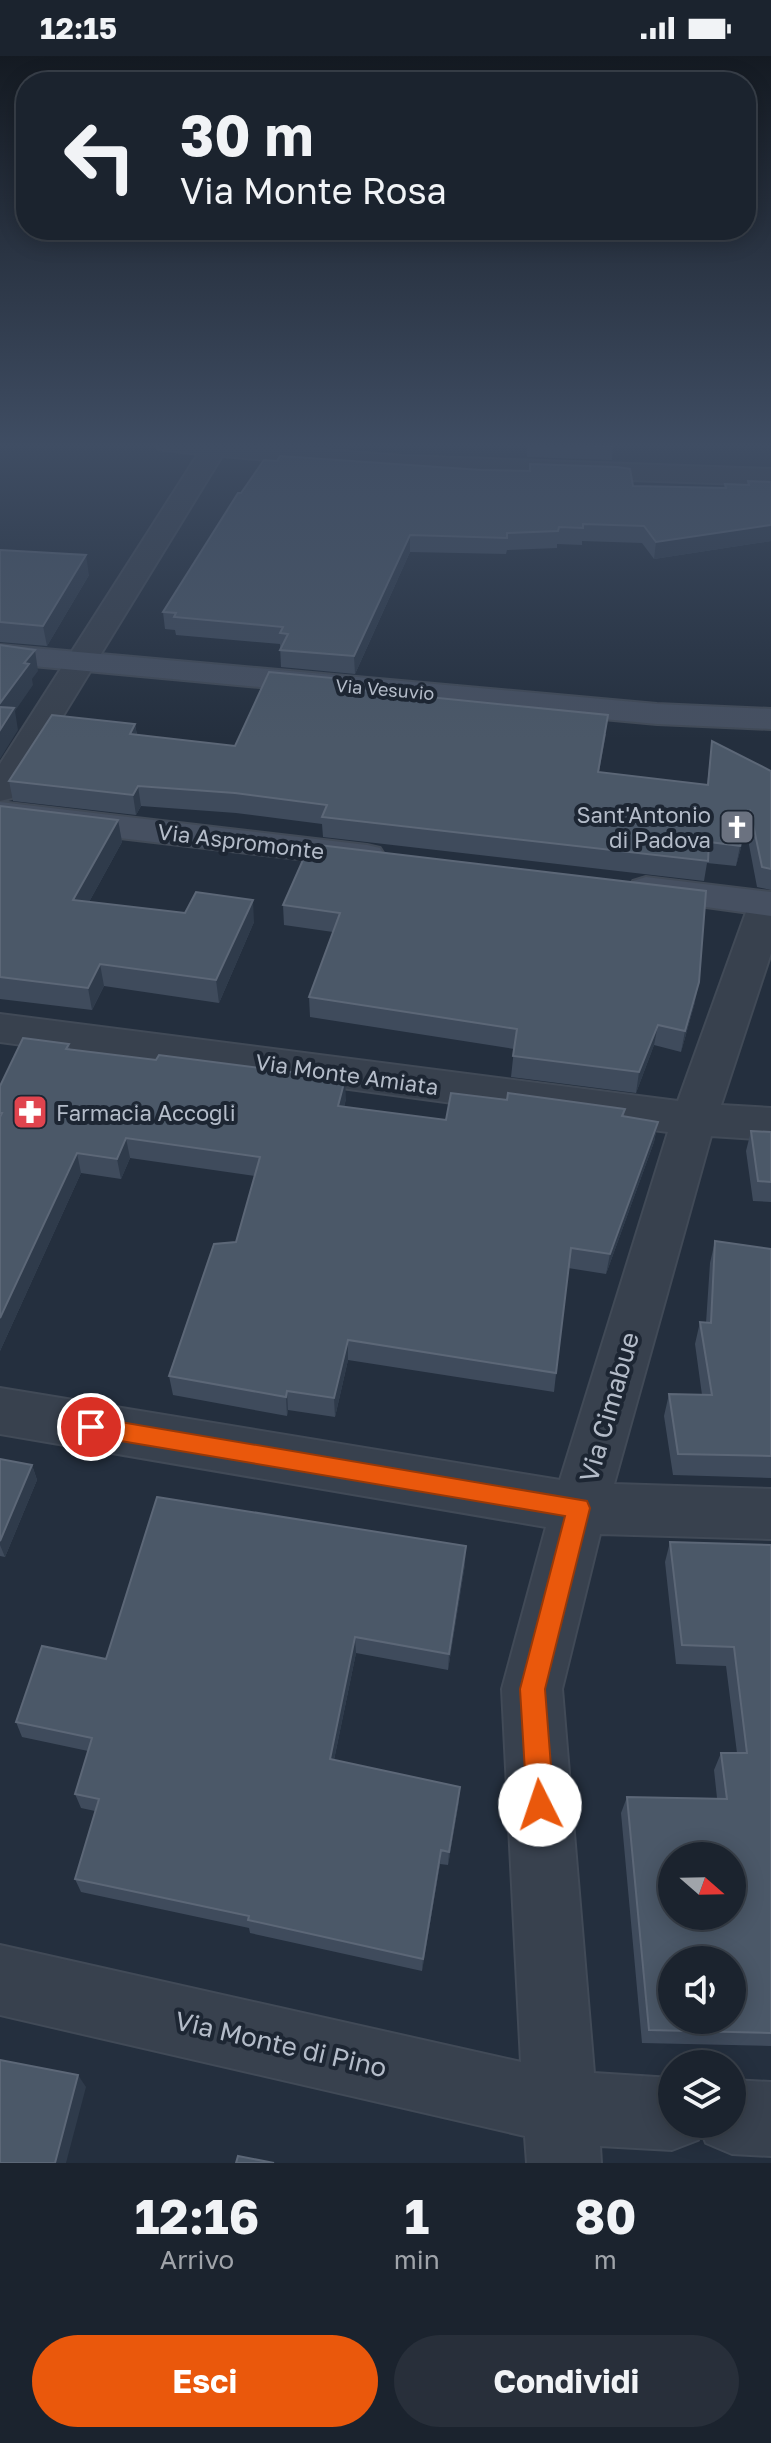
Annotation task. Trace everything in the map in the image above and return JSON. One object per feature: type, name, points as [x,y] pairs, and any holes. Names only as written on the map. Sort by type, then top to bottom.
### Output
[{"type":"street","points":[[0,791],[157,542]]},
{"type":"street","name":"Via Vesuvio","points":[[0,654],[657,714],[771,719]]},
{"type":"street","name":"Via Aspromonte","points":[[0,813],[407,861]]},
{"type":"street","points":[[610,885],[770,904]]},
{"type":"street","name":"Via Cimabue","points":[[564,2135],[532,1689],[579,1508],[694,1119],[770,904]]},
{"type":"street","name":"Via Monte Amiata","points":[[0,1028],[694,1119],[771,1124]]},
{"type":"street","points":[[0,1411],[579,1508],[771,1514]]},
{"type":"street","name":"Via Monte di Pino","points":[[0,1980],[564,2135],[658,2117]]},
{"type":"street","points":[[746,2118],[771,2119]]},
{"type":"building","points":[[207,542],[407,542],[354,656],[280,650],[288,634],[280,633],[283,627],[174,617],[176,613],[163,612]]},
{"type":"building","points":[[0,550],[86,555],[43,626],[0,622]]},
{"type":"building","points":[[0,645],[35,650],[24,663],[29,664],[0,703]]},
{"type":"building","points":[[269,672],[343,679],[339,688],[608,715],[598,772],[708,785],[712,741],[771,771],[771,869],[762,867],[750,810],[740,846],[709,842],[708,861],[322,817],[327,805],[235,793],[138,786],[133,795],[9,781],[52,715],[135,724],[130,734],[235,746]]},
{"type":"building","points":[[0,707],[14,708],[0,730]]},
{"type":"building","points":[[0,806],[118,820],[73,900],[185,913],[196,892],[253,900],[216,980],[100,964],[88,988],[0,977]]},
{"type":"building","points":[[310,844],[706,891],[699,982],[685,1031],[658,1025],[639,1072],[513,1056],[517,1029],[309,997],[340,913],[283,905]]},
{"type":"building","points":[[23,1038],[69,1044],[66,1049],[156,1060],[159,1055],[345,1079],[338,1106],[446,1120],[451,1093],[507,1100],[508,1093],[625,1109],[622,1116],[658,1122],[610,1254],[571,1248],[556,1373],[348,1340],[334,1398],[287,1391],[286,1397],[169,1376],[214,1244],[236,1242],[260,1157],[126,1138],[117,1159],[77,1153],[0,1318],[0,1086]]},
{"type":"building","points":[[751,1131],[771,1132],[771,1182],[758,1181]]},
{"type":"building","points":[[715,1241],[771,1249],[771,1456],[678,1454],[669,1394],[712,1395],[700,1322],[711,1323]]},
{"type":"building","points":[[0,1459],[32,1465],[0,1541]]},
{"type":"building","points":[[157,1497],[466,1546],[449,1654],[355,1637],[330,1759],[460,1787],[449,1852],[441,1850],[423,1959],[248,1920],[249,1916],[75,1879],[99,1799],[75,1794],[92,1738],[16,1722],[42,1646],[106,1659]]},
{"type":"building","points":[[670,1542],[771,1545],[771,2033],[746,2032],[746,1946],[658,1946],[658,2030],[649,2030],[627,1797],[727,1799],[721,1753],[747,1753],[734,1647],[682,1645]]},
{"type":"building","points":[[0,2060],[78,2075],[55,2163],[0,2163]]},
{"type":"building","points":[[238,2156],[274,2163],[236,2163]]},
{"type":"place","name":"Sant'Antonio di Padova","points":[[737,827]]},
{"type":"place","name":"Farmacia Accogli","points":[[30,1112]]},
{"type":"route","points":[[91,1427],[579,1508],[532,1689],[540,1805]]}]
